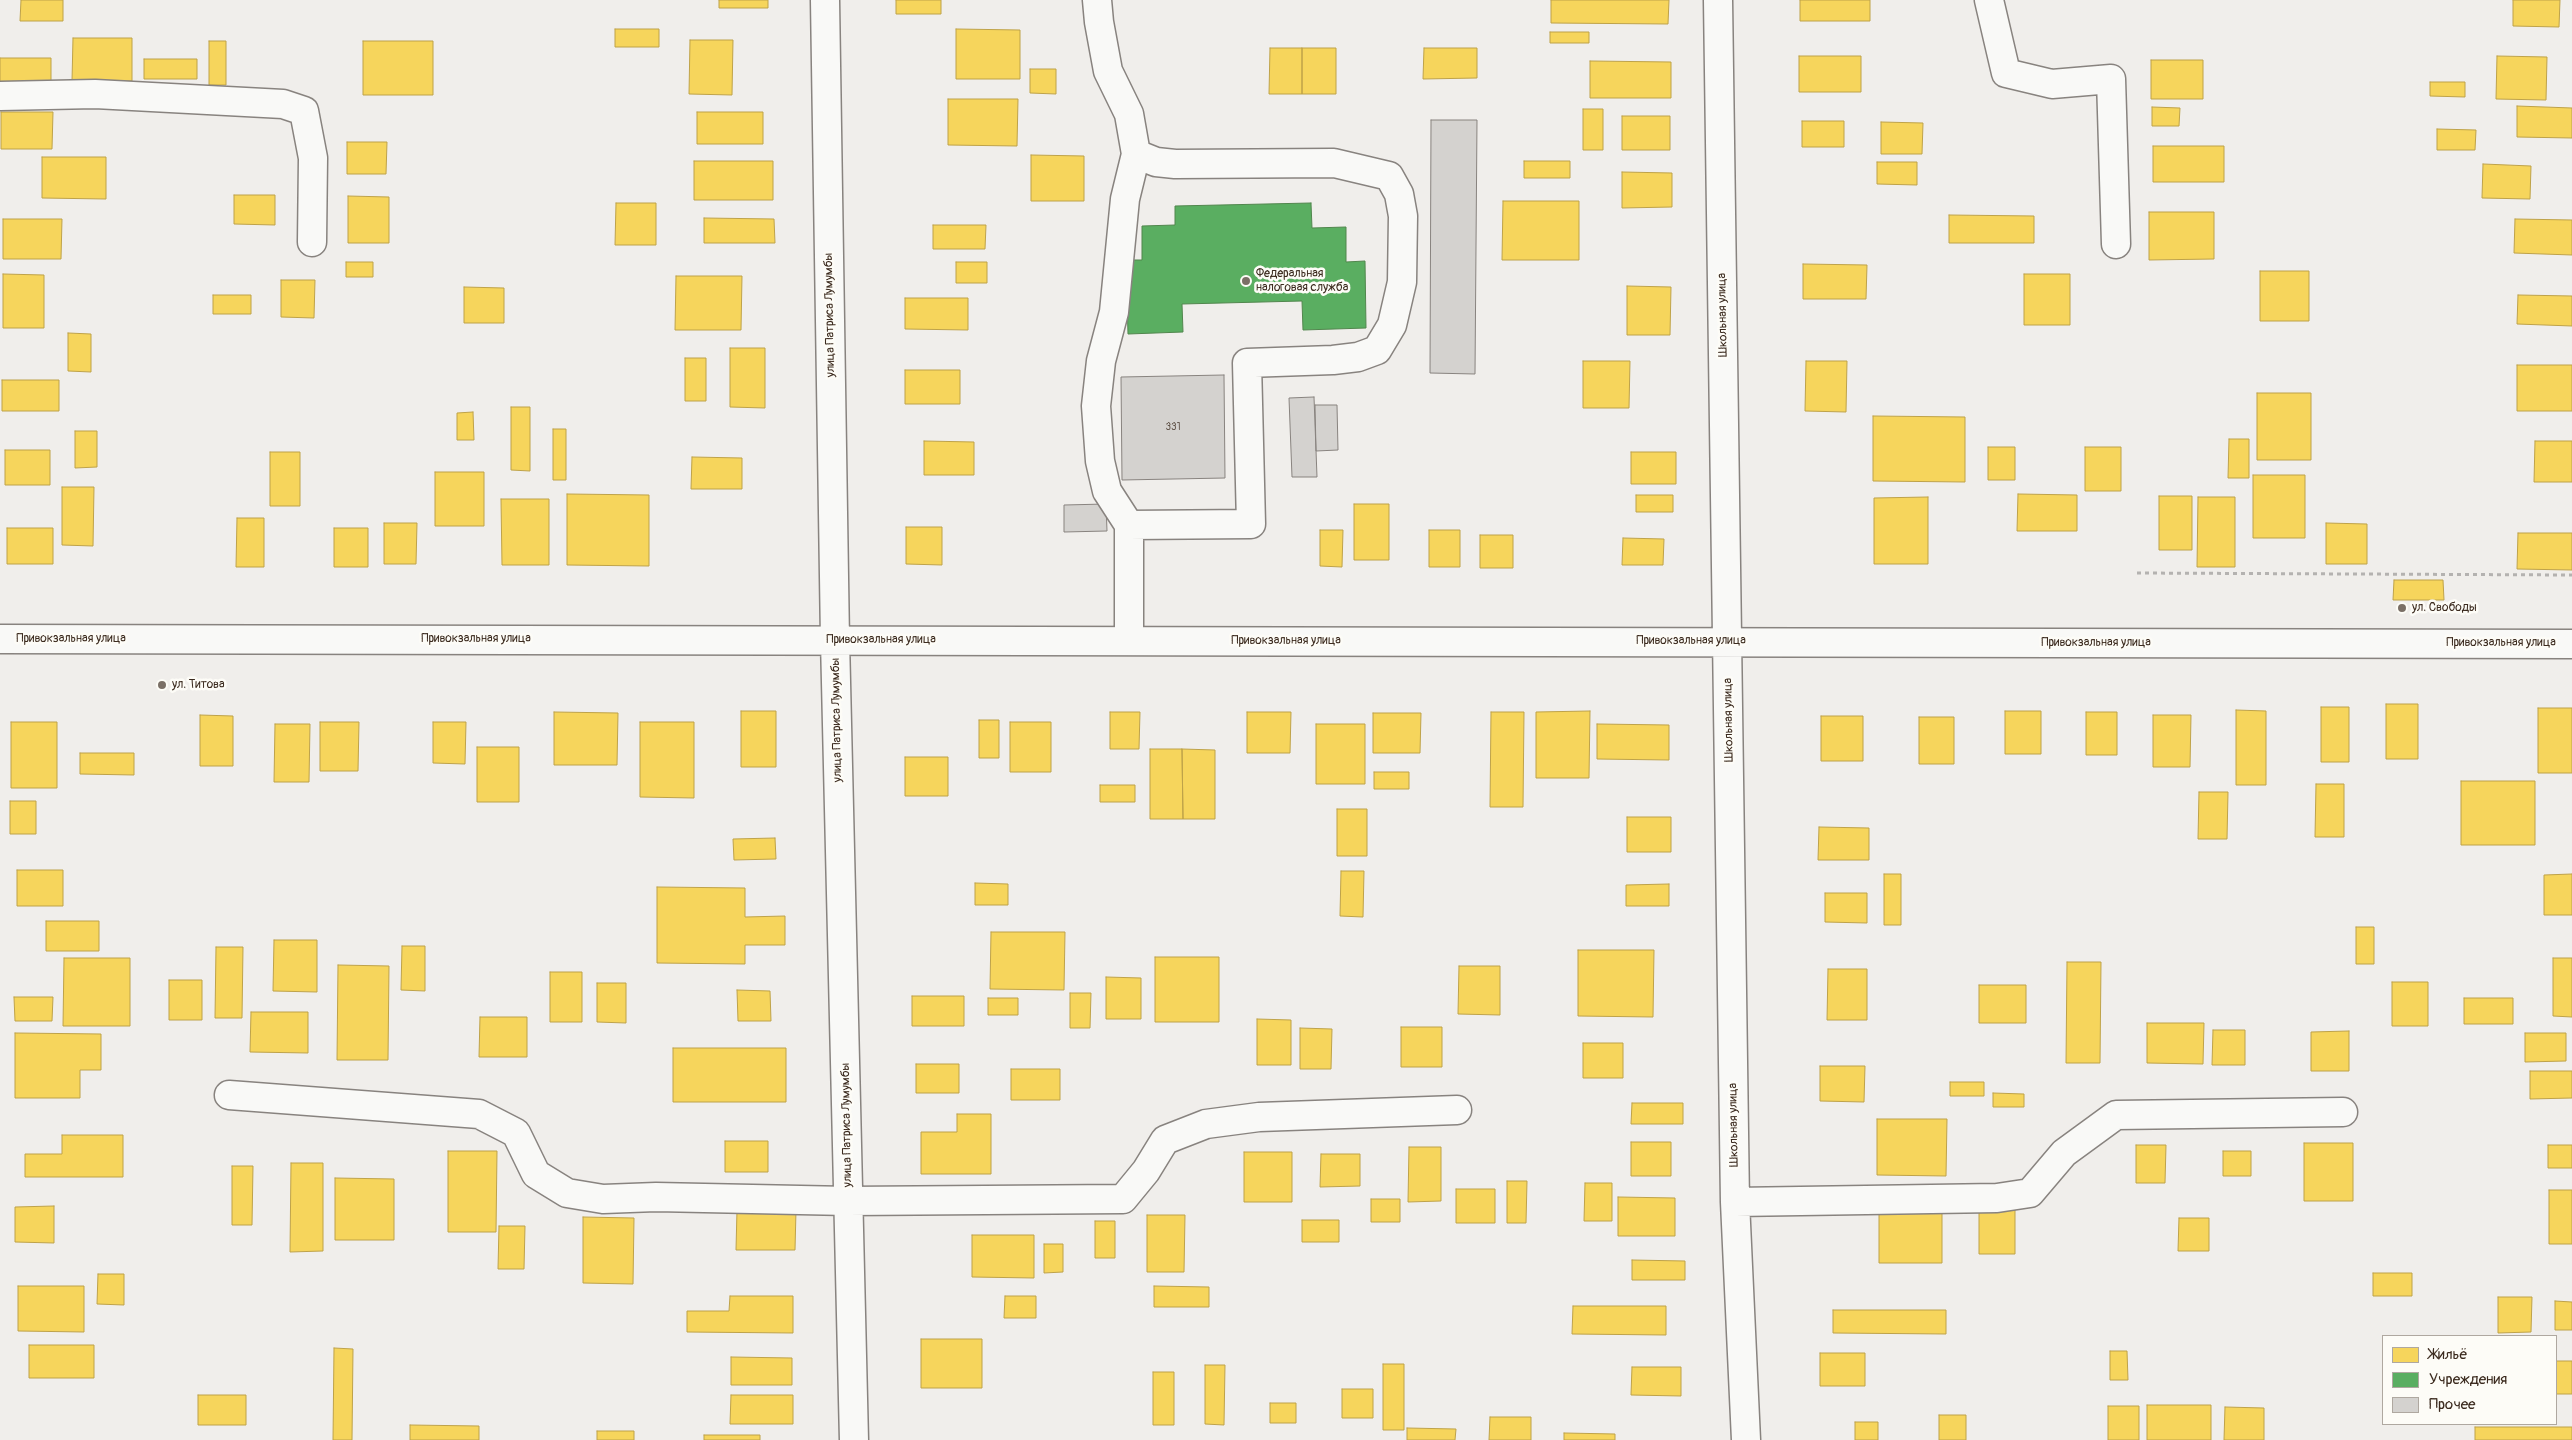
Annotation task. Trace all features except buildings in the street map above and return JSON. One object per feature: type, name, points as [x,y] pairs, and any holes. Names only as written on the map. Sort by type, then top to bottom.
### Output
[{"type":"street","name":"улица Патриса Лумумбы","points":[[825,0],[835,640],[854,1440]]},
{"type":"street","points":[[1097,0],[1108,71],[1129,114],[1136,154],[1125,199],[1114,312],[1100,361],[1096,406],[1100,461],[1107,491],[1129,525],[1128,641]]},
{"type":"street","name":"Школьная улица","points":[[1718,0],[1735,1202],[1746,1440]]},
{"type":"street","points":[[1989,0],[2006,73],[2052,84],[2112,79],[2116,244]]},
{"type":"street","points":[[0,96],[95,94],[283,104],[304,111],[314,158],[312,242]]},
{"type":"street","points":[[1129,525],[1250,524],[1247,363],[1333,360],[1358,357],[1377,350],[1392,325],[1402,282],[1403,249],[1403,216],[1399,194],[1389,176],[1334,163],[1175,164],[1156,162],[1136,154]]},
{"type":"street","name":"Привокзальная улица","points":[[0,639],[1728,640],[2572,644]]},
{"type":"street","points":[[229,1095],[479,1114],[516,1133],[536,1174],[567,1193],[603,1199],[656,1197],[848,1201],[1123,1199],[1146,1171],[1165,1140],[1206,1124],[1258,1117],[1457,1110]]},
{"type":"street","points":[[1735,1202],[1997,1198],[2030,1193],[2064,1153],[2116,1115],[2344,1112]]},
{"type":"path","points":[[2137,573],[2572,575]]},
{"type":"place","name":"Федеральная налоговая служба","points":[[1246,281]]},
{"type":"place","name":"ул. Свободы","points":[[2402,608]]},
{"type":"place","name":"ул. Титова","points":[[162,685]]}]
